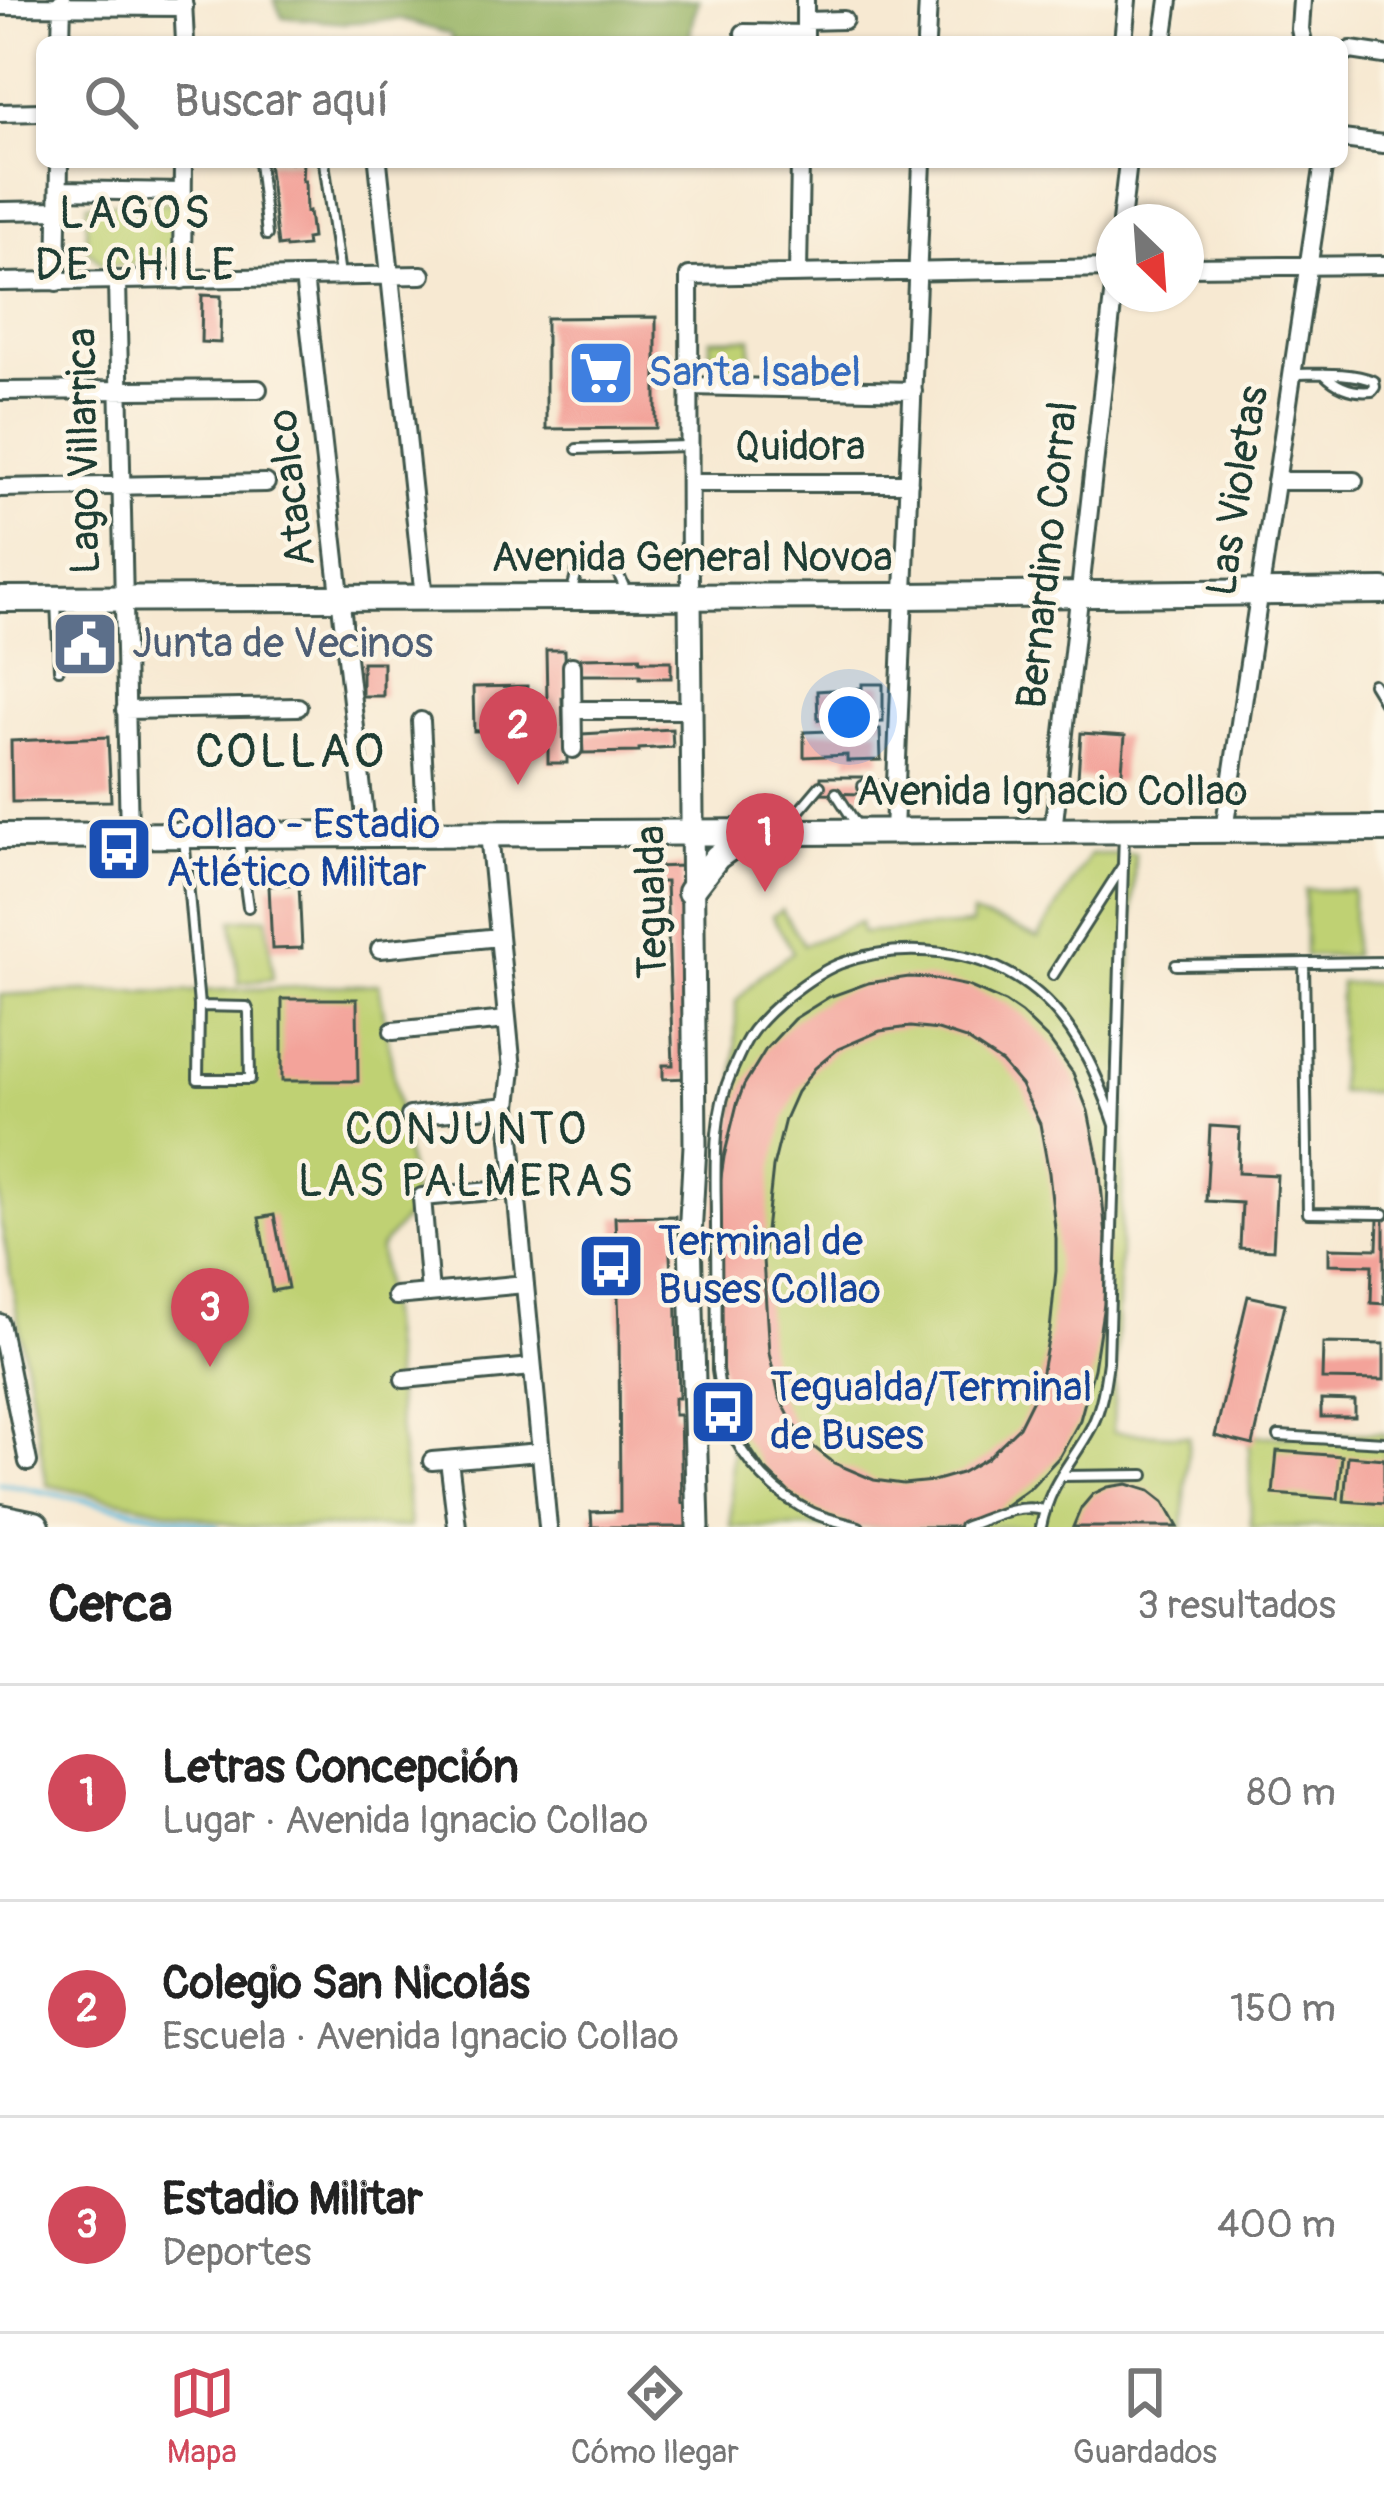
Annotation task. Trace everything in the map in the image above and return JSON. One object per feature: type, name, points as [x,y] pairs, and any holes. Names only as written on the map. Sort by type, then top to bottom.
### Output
[{"type":"highway","points":[[0,1520],[34,1527]]},
{"type":"main road","name":"Avenida General Novoa","points":[[0,599],[1384,591]]},
{"type":"main road","name":"Avenida Ignacio Collao","points":[[0,836],[1384,829]]},
{"type":"main road","points":[[691,892],[717,857],[753,832]]},
{"type":"street","points":[[805,0],[805,32]]},
{"type":"street","points":[[926,36],[928,0]]},
{"type":"street","points":[[1124,36],[1127,0]]},
{"type":"street","points":[[1164,36],[1169,0]]},
{"type":"street","points":[[1302,0],[1302,36]]},
{"type":"street","points":[[61,36],[62,3]]},
{"type":"street","points":[[0,6],[184,4],[185,36]]},
{"type":"street","points":[[744,33],[805,32],[844,20]]},
{"type":"street","points":[[1348,53],[1384,55]]},
{"type":"street","points":[[0,113],[36,112]]},
{"type":"street","points":[[1348,140],[1384,144]]},
{"type":"street","name":"Lago Villarrica","points":[[58,282],[59,168]]},
{"type":"street","points":[[182,280],[184,168]]},
{"type":"street","points":[[379,168],[424,598]]},
{"type":"street","points":[[800,168],[798,273],[1096,268]]},
{"type":"street","points":[[893,831],[922,168]]},
{"type":"street","points":[[1123,204],[1127,168]]},
{"type":"street","name":"Las Violetas","points":[[1224,830],[1323,168]]},
{"type":"street","points":[[59,190],[183,192]]},
{"type":"street","points":[[0,212],[58,210]]},
{"type":"street","name":"Lago Villarrica","points":[[58,244],[69,266],[88,281]]},
{"type":"street","points":[[1204,268],[1384,265]]},
{"type":"street","name":"Tegualda","points":[[698,1527],[690,1237],[694,1172],[689,276],[798,273]]},
{"type":"street","points":[[0,282],[422,275]]},
{"type":"street","name":"Atacalco","points":[[304,277],[367,834]]},
{"type":"street","name":"Lago Villarrica","points":[[117,281],[129,836]]},
{"type":"street","name":"Bernardino Corral","points":[[1053,831],[1111,312]]},
{"type":"street","points":[[690,386],[913,391]]},
{"type":"street","points":[[0,391],[258,389]]},
{"type":"street","points":[[1276,481],[1354,481]]},
{"type":"street","points":[[0,488],[266,483]]},
{"type":"street","name":"Quidora","points":[[690,483],[909,483]]},
{"type":"street","points":[[572,666],[573,749]]},
{"type":"street","points":[[125,710],[298,707]]},
{"type":"street","points":[[573,710],[690,710]]},
{"type":"street","points":[[421,721],[427,834]]},
{"type":"street","points":[[489,833],[512,1069],[508,1106],[515,1189],[548,1527]]},
{"type":"street","points":[[380,949],[499,937]]},
{"type":"street","points":[[393,1031],[507,1020]]},
{"type":"street","points":[[410,1116],[508,1106]]},
{"type":"street","points":[[430,1293],[422,1197],[515,1189]]},
{"type":"street","points":[[396,1296],[524,1284]]},
{"type":"street","points":[[0,1323],[28,1462]]},
{"type":"street","points":[[404,1379],[532,1367]]},
{"type":"street","points":[[457,1527],[441,1461],[540,1452]]},
{"type":"lane","points":[[260,168],[267,235]]},
{"type":"lane","points":[[325,168],[340,276]]},
{"type":"lane","points":[[1292,374],[1324,374],[1350,374],[1374,381],[1375,387],[1360,392],[1347,389],[1324,374]]},
{"type":"lane","points":[[577,449],[690,446]]},
{"type":"lane","points":[[612,559],[628,596]]},
{"type":"lane","points":[[570,597],[580,560]]},
{"type":"lane","points":[[56,599],[59,669]]},
{"type":"lane","points":[[1373,684],[1384,702]]},
{"type":"lane","points":[[781,832],[820,786]]},
{"type":"lane","points":[[863,786],[896,786]]},
{"type":"lane","points":[[836,793],[861,831]]},
{"type":"lane","points":[[1041,1527],[1059,1476],[1102,1404],[1108,1362],[1124,830]]},
{"type":"lane","points":[[184,835],[199,1006],[199,1079],[250,1079],[247,1007],[199,1006]]},
{"type":"lane","points":[[237,835],[248,907]]},
{"type":"lane","points":[[1053,975],[1123,866]]},
{"type":"lane","points":[[859,1527],[814,1513],[775,1490],[729,1426],[721,1393],[717,1370],[717,1133],[729,1077],[749,1036],[785,998],[842,963],[883,954],[926,952],[979,959],[1018,979],[1048,1004],[1083,1046],[1115,1125]]},
{"type":"lane","points":[[1176,964],[1384,962]]},
{"type":"lane","points":[[1304,963],[1308,1213],[1384,1214]]},
{"type":"lane","points":[[1279,1436],[1384,1442]]},
{"type":"lane","points":[[1059,1476],[1144,1475]]},
{"type":"lane","points":[[964,1527],[1014,1509],[1044,1510]]},
{"type":"green space","points":[[274,0],[699,0],[690,36],[451,36],[400,19],[344,23],[282,17]]},
{"type":"green space","points":[[176,202],[172,246],[158,263],[103,265],[86,248],[87,204]]},
{"type":"green space","points":[[751,338],[751,375],[710,375],[710,339]]},
{"type":"green space","points":[[1090,854],[1135,854],[1113,1432],[1189,1436],[1183,1527],[731,1527],[736,1001],[763,973],[793,952],[772,916],[782,910],[804,945],[860,922],[862,933],[971,925],[972,914],[1038,938]]},
{"type":"green space","points":[[1305,890],[1353,890],[1353,956],[1305,956]]},
{"type":"green space","points":[[267,917],[273,979],[239,983],[232,920]]},
{"type":"green space","points":[[1340,983],[1384,983],[1384,1092],[1339,1092]]},
{"type":"green space","points":[[379,984],[415,1207],[380,1248],[410,1527],[242,1527],[47,1485],[0,1217],[0,995]]},
{"type":"green space","points":[[1384,1433],[1384,1527],[1251,1527],[1249,1437]]},
{"type":"building","points":[[269,168],[303,168],[312,238],[306,239],[307,246],[278,246]]},
{"type":"building","points":[[202,295],[221,296],[220,343],[201,342]]},
{"type":"building","name":"Santa Isabel","points":[[656,317],[656,428],[546,429],[546,318]]},
{"type":"building","name":"Junta de Vecinos","points":[[69,624],[101,624],[101,664],[69,664]]},
{"type":"building","points":[[546,650],[565,650],[566,697],[562,698],[567,763],[548,763],[542,699],[547,698]]},
{"type":"building","points":[[640,657],[640,661],[671,661],[671,678],[581,675],[581,658]]},
{"type":"building","points":[[362,662],[383,662],[383,696],[362,696]]},
{"type":"building","points":[[862,684],[883,684],[883,722],[818,720],[817,691],[862,688]]},
{"type":"building","points":[[527,686],[527,730],[474,731],[473,687]]},
{"type":"building","points":[[672,729],[673,747],[583,753],[582,734]]},
{"type":"building","points":[[880,729],[881,760],[847,761],[847,755],[804,757],[804,732]]},
{"type":"building","points":[[1081,733],[1125,736],[1121,782],[1078,778]]},
{"type":"building","points":[[108,737],[111,801],[12,802],[11,741]]},
{"type":"building","points":[[821,777],[863,777],[863,794],[820,793]]},
{"type":"building","points":[[682,866],[689,1078],[663,1079],[663,1065],[673,1065],[666,882],[654,882],[653,867]]},
{"type":"building","points":[[299,884],[302,948],[272,949],[269,886]]},
{"type":"building","points":[[929,978],[968,986],[1021,1013],[1073,1073],[1088,1111],[1099,1165],[1106,1236],[1104,1304],[1080,1420],[1060,1456],[1032,1486],[999,1510],[958,1527],[856,1527],[824,1515],[791,1494],[762,1466],[740,1433],[726,1395],[715,1327],[714,1224],[737,1104],[766,1049],[794,1019],[829,997],[868,983]],"holes":[[[938,1030],[966,1039],[1002,1063],[1021,1085],[1040,1124],[1049,1173],[1056,1271],[1039,1387],[1019,1427],[987,1458],[961,1473],[903,1484],[874,1480],[834,1463],[792,1422],[779,1396],[769,1353],[763,1259],[773,1167],[785,1119],[815,1068],[838,1049],[880,1031]]]},
{"type":"building","points":[[282,999],[357,999],[358,1081],[282,1081]]},
{"type":"building","points":[[1210,1126],[1240,1128],[1238,1173],[1277,1175],[1273,1250],[1240,1248],[1242,1203],[1206,1201]]},
{"type":"building","points":[[274,1215],[288,1288],[272,1291],[259,1218]]},
{"type":"building","points":[[675,1216],[676,1254],[670,1254],[671,1279],[676,1279],[679,1398],[674,1398],[674,1415],[680,1415],[682,1503],[691,1503],[692,1527],[592,1527],[591,1512],[620,1511],[615,1217]]},
{"type":"building","points":[[1378,1219],[1384,1219],[1384,1304],[1371,1303],[1372,1265],[1329,1264],[1329,1248],[1377,1249]]},
{"type":"building","points":[[1248,1296],[1285,1304],[1253,1445],[1215,1436]]},
{"type":"building","points":[[1323,1343],[1384,1344],[1384,1380],[1322,1379]]},
{"type":"building","points":[[1321,1400],[1355,1401],[1355,1417],[1321,1417]]},
{"type":"building","points":[[1277,1451],[1342,1456],[1338,1499],[1273,1494]]},
{"type":"building","points":[[1348,1456],[1384,1459],[1384,1504],[1344,1501]]},
{"type":"building","points":[[1127,1484],[1150,1491],[1164,1502],[1178,1527],[1073,1527],[1093,1494]]},
{"type":"waterway","points":[[0,1483],[217,1527]]},
{"type":"place","name":"Santa Isabel","points":[[601,373]]},
{"type":"place","name":"Junta de Vecinos","points":[[85,644]]},
{"type":"place","name":"Colegio San Nicolás","points":[[518,785]]},
{"type":"place","name":"Collao - Estadio Atlético Militar","points":[[119,849]]},
{"type":"place","name":"Letras Concepción","points":[[765,892]]},
{"type":"place","name":"Terminal de Buses Collao","points":[[611,1266]]},
{"type":"place","name":"Estadio Militar","points":[[210,1367]]},
{"type":"place","name":"Tegualda/Terminal de Buses","points":[[723,1412]]},
{"type":"district","name":"LAGOS DE CHILE","points":[[136,240]]},
{"type":"district","name":"COLLAO","points":[[291,752]]},
{"type":"district","name":"CONJUNTO LAS PALMERAS","points":[[467,1156]]}]
